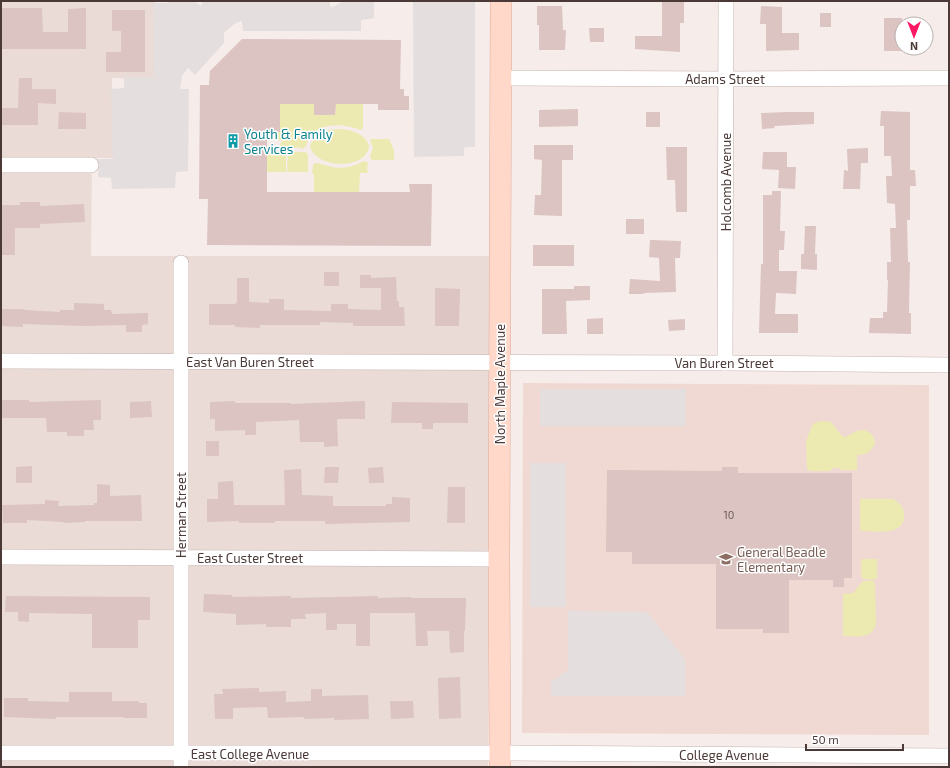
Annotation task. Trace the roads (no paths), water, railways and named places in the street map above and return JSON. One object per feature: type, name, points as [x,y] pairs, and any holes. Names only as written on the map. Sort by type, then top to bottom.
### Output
[{"type":"street","name":"North Maple Avenue","points":[[500,760],[499,559],[501,1]]},
{"type":"street","name":"Holcomb Avenue","points":[[724,363],[726,1]]},
{"type":"street","name":"Adams Street","points":[[501,78],[949,78]]},
{"type":"street","points":[[1,165],[91,165]]},
{"type":"street","name":"Herman Street","points":[[181,263],[182,760]]},
{"type":"street","name":"East Van Buren Street","points":[[1,361],[500,363]]},
{"type":"street","name":"Van Buren Street","points":[[500,363],[949,365]]},
{"type":"street","name":"East Custer Street","points":[[1,557],[499,559]]},
{"type":"street","name":"East College Avenue","points":[[1,753],[182,760],[500,760]]},
{"type":"street","name":"College Avenue","points":[[500,760],[726,761],[949,756]]},
{"type":"place","name":"Youth & Family Services","points":[[233,141]]},
{"type":"place","name":"General Beadle Elementary","points":[[726,559]]}]
